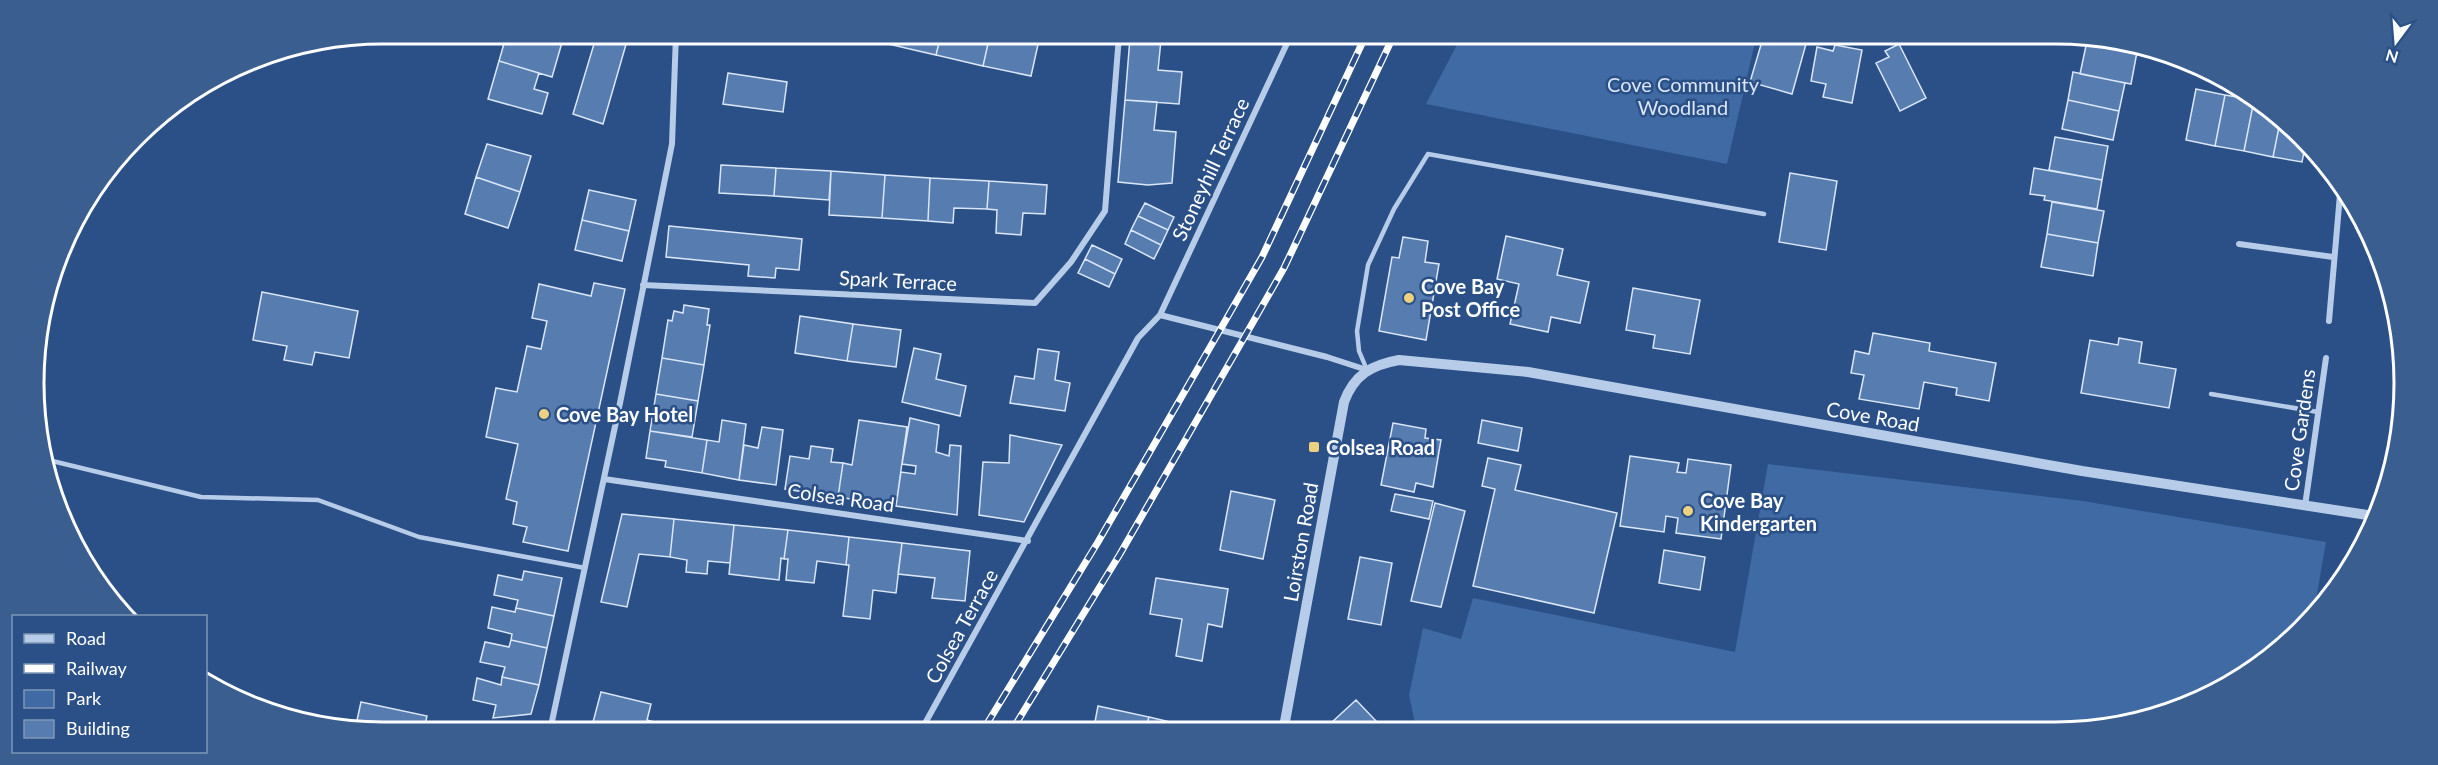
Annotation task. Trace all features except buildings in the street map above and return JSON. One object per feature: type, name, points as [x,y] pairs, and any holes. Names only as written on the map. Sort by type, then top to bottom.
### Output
[{"type":"street","points":[[552,722],[672,144],[676,44]]},
{"type":"street","name":"Spark Terrace","points":[[643,285],[1035,303],[1071,262],[1105,211],[1118,44]]},
{"type":"street","name":"Stoneyhill Terrace","points":[[1160,315],[1287,44]]},
{"type":"street","points":[[2329,321],[2339,198]]},
{"type":"street","points":[[2239,244],[2333,257]]},
{"type":"street","points":[[1028,541],[1138,338],[1160,315],[1366,370]]},
{"type":"street","name":"Cove Gardens","points":[[2305,506],[2326,358]]},
{"type":"street","name":"Cove Road","points":[[1366,370],[1380,363],[1399,360],[1528,372],[2082,471],[2368,515]]},
{"type":"street","name":"Loirston Road","points":[[1285,722],[1344,402],[1348,390],[1366,370]]},
{"type":"street","name":"Colsea Road","points":[[604,479],[1028,541]]},
{"type":"street","name":"Colsea Terrace","points":[[925,722],[1028,541]]},
{"type":"lane","points":[[1366,370],[1359,351],[1357,331],[1368,266],[1394,209],[1428,154],[1764,214]]},
{"type":"lane","points":[[2211,394],[2318,412]]},
{"type":"lane","points":[[53,461],[201,496],[318,500],[419,537],[585,568]]},
{"type":"green space","name":"Cove Community Woodland","points":[[1457,44],[1755,44],[1727,164],[1426,104]]},
{"type":"green space","points":[[1768,464],[2083,501],[2326,542],[2316,599],[2295,622],[2262,651],[2225,676],[2185,696],[2143,710],[2100,719],[2056,722],[1415,722],[1409,695],[1423,628],[1461,639],[1473,598],[1735,652]]},
{"type":"railway","points":[[988,722],[1098,542],[1262,257],[1362,44]]},
{"type":"railway","points":[[1017,722],[1120,554],[1284,268],[1390,44]]},
{"type":"place","name":"Cove Bay Post Office","points":[[1409,298]]},
{"type":"place","name":"Cove Bay Hotel","points":[[544,414]]},
{"type":"place","name":"Colsea Road","points":[[1314,447]]},
{"type":"place","name":"Cove Bay Kindergarten","points":[[1688,511]]}]
